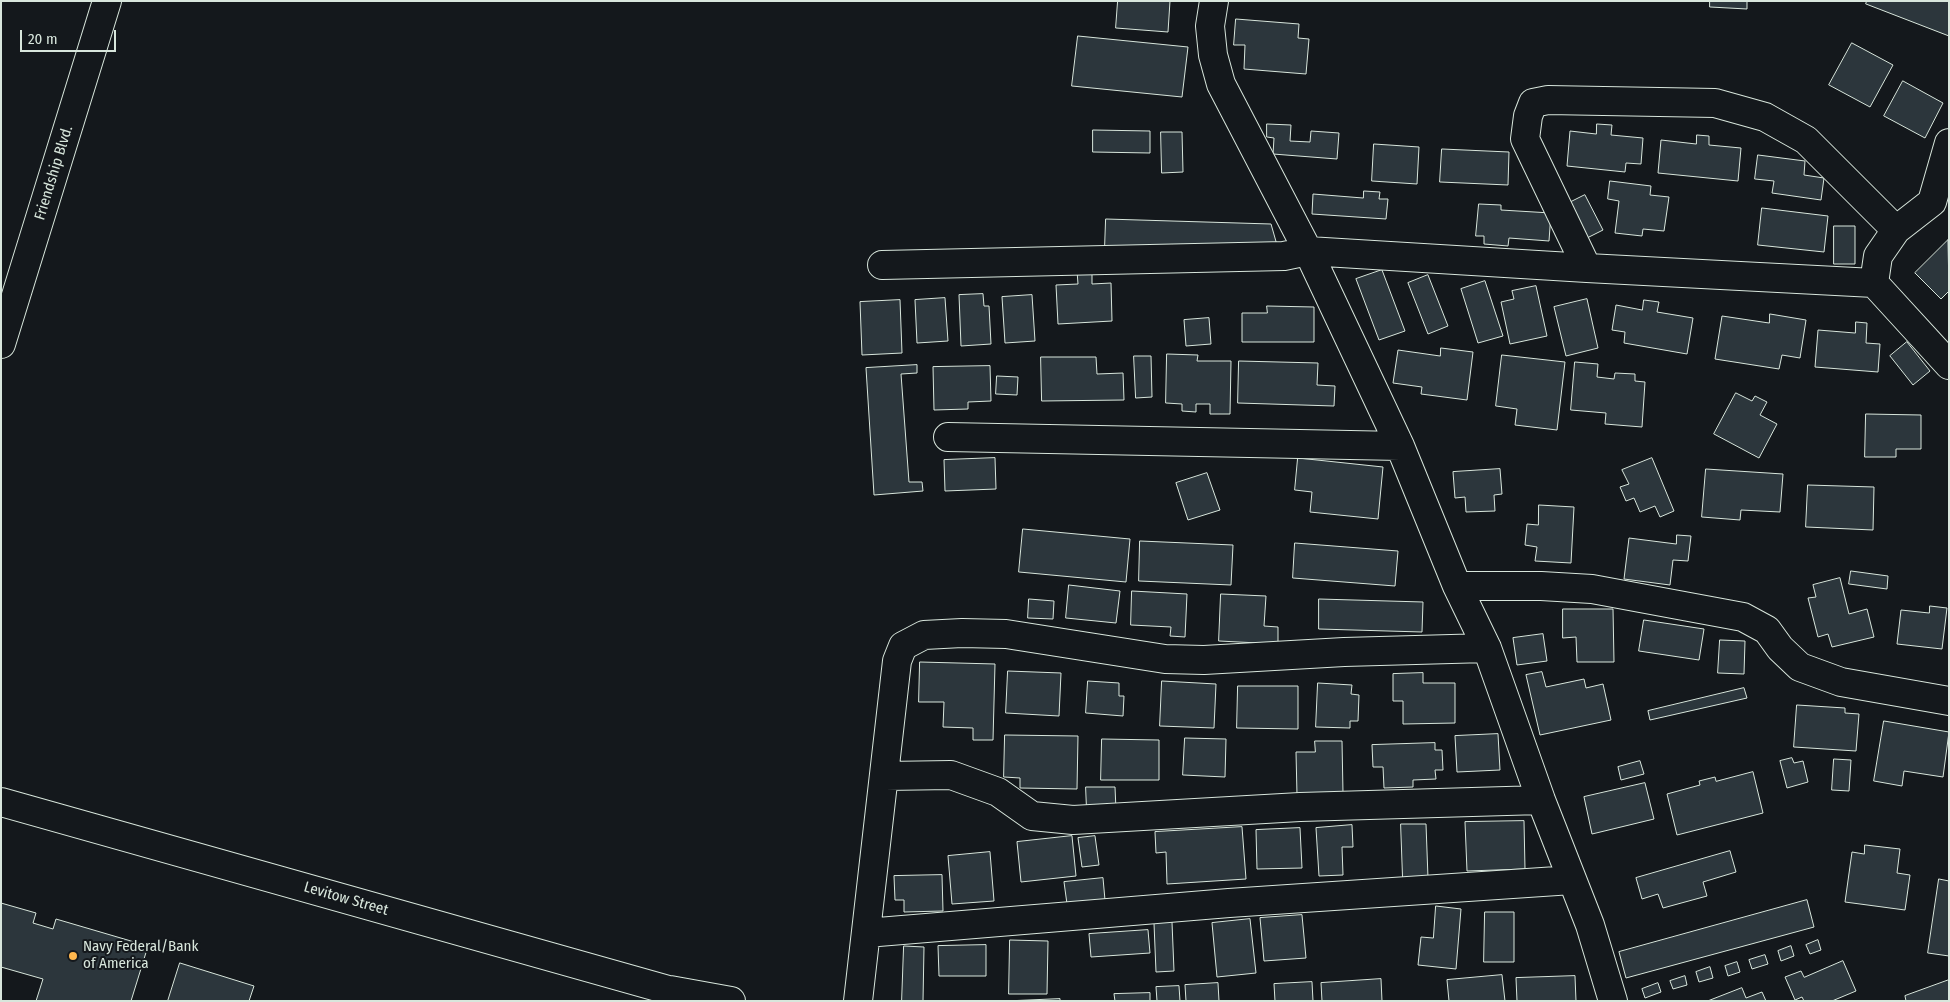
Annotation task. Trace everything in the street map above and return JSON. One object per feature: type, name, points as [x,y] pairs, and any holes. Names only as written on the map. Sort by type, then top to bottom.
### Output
[{"type":"street","name":"Friendship Blvd.","points":[[1,344],[107,1]]},
{"type":"street","points":[[1214,1],[1210,26],[1213,55],[1220,84],[1308,250],[1400,446],[1457,586],[1487,648],[1541,800],[1590,925],[1613,1001]]},
{"type":"street","points":[[1587,268],[1525,139],[1528,116],[1533,103],[1548,100],[1715,103],[1765,117],[1806,140],[1896,230]]},
{"type":"street","points":[[1874,283],[1878,256],[1896,230],[1932,202],[1949,144]]},
{"type":"street","points":[[882,265],[1284,256],[1308,250],[1587,268],[1874,283],[1949,365]]},
{"type":"street","points":[[948,437],[1400,446]]},
{"type":"street","points":[[1457,586],[1541,586],[1592,589],[1743,617],[1766,630],[1780,648],[1800,667],[1841,682],[1949,701]]},
{"type":"street","points":[[858,1001],[897,661],[903,646],[924,635],[962,633],[1006,634],[1165,659],[1204,660],[1344,652],[1487,648]]},
{"type":"street","points":[[885,776],[951,775],[998,792],[1032,816],[1072,820],[1300,807],[1541,800]]},
{"type":"street","name":"Levitow Street","points":[[1,802],[678,995],[731,1001]]},
{"type":"street","points":[[866,933],[1239,902],[1572,880]]},
{"type":"building","points":[[1118,1],[1170,1],[1168,32],[1116,28]]},
{"type":"building","points":[[1710,1],[1747,1],[1747,9],[1710,7]]},
{"type":"building","points":[[1867,1],[1949,1],[1949,36],[1866,4]]},
{"type":"building","points":[[1236,19],[1299,24],[1298,38],[1309,39],[1306,74],[1244,69],[1245,45],[1234,45]]},
{"type":"building","points":[[1078,36],[1188,47],[1182,97],[1072,86]]},
{"type":"building","points":[[1852,43],[1893,65],[1870,107],[1829,85]]},
{"type":"building","points":[[1903,81],[1943,103],[1925,138],[1884,116]]},
{"type":"building","points":[[1267,124],[1291,125],[1290,141],[1310,142],[1311,131],[1339,133],[1337,159],[1273,154],[1274,138],[1267,137]]},
{"type":"building","points":[[1597,124],[1612,125],[1611,135],[1643,138],[1641,164],[1626,163],[1625,172],[1567,166],[1570,131],[1596,134]]},
{"type":"building","points":[[1093,130],[1150,131],[1150,153],[1093,152]]},
{"type":"building","points":[[1161,132],[1182,132],[1183,172],[1162,173]]},
{"type":"building","points":[[1697,135],[1709,136],[1709,145],[1741,148],[1738,181],[1658,173],[1661,140],[1696,144]]},
{"type":"building","points":[[1374,144],[1419,147],[1417,184],[1372,181]]},
{"type":"building","points":[[1442,149],[1509,152],[1508,185],[1440,182]]},
{"type":"building","points":[[1758,155],[1805,161],[1804,175],[1824,178],[1821,200],[1772,193],[1774,181],[1755,179]]},
{"type":"building","points":[[1610,181],[1651,186],[1650,195],[1669,197],[1664,231],[1643,229],[1642,236],[1615,233],[1619,201],[1608,199]]},
{"type":"building","points":[[1364,191],[1380,192],[1379,199],[1388,199],[1386,219],[1312,214],[1313,194],[1363,198]]},
{"type":"building","points":[[1585,195],[1603,230],[1587,238],[1569,203]]},
{"type":"building","points":[[1479,204],[1501,205],[1501,210],[1551,213],[1549,241],[1509,238],[1508,246],[1484,244],[1484,236],[1476,236]]},
{"type":"building","points":[[1762,208],[1828,216],[1824,252],[1758,245]]},
{"type":"building","points":[[1106,219],[1271,224],[1279,252],[1105,247]]},
{"type":"building","points":[[1834,226],[1855,226],[1855,264],[1834,264]]},
{"type":"building","points":[[1948,240],[1949,291],[1941,299],[1915,273]]},
{"type":"building","points":[[1092,270],[1092,284],[1111,283],[1112,321],[1058,324],[1056,285],[1078,284],[1077,271]]},
{"type":"building","points":[[1382,270],[1405,331],[1379,340],[1356,279]]},
{"type":"building","points":[[1428,275],[1448,326],[1428,334],[1408,283]]},
{"type":"building","points":[[1485,281],[1503,336],[1478,343],[1461,289]]},
{"type":"building","points":[[1536,286],[1547,336],[1510,344],[1501,302],[1514,299],[1512,291]]},
{"type":"building","points":[[983,294],[984,306],[989,306],[991,344],[961,346],[959,295]]},
{"type":"building","points":[[1032,295],[1035,341],[1005,343],[1002,297]]},
{"type":"building","points":[[945,298],[948,341],[917,343],[915,300]]},
{"type":"building","points":[[1587,299],[1598,348],[1566,356],[1554,307]]},
{"type":"building","points":[[900,300],[902,353],[862,355],[860,302]]},
{"type":"building","points":[[1644,300],[1659,302],[1657,312],[1693,318],[1687,354],[1624,343],[1625,332],[1612,330],[1616,305],[1642,310]]},
{"type":"building","points":[[1267,306],[1314,307],[1314,342],[1242,342],[1242,313],[1267,313]]},
{"type":"building","points":[[1770,314],[1806,320],[1800,358],[1782,355],[1779,369],[1715,359],[1722,316],[1769,323]]},
{"type":"building","points":[[1209,318],[1211,344],[1186,346],[1184,320]]},
{"type":"building","points":[[1856,322],[1867,323],[1866,343],[1880,344],[1878,372],[1815,367],[1818,330],[1855,333]]},
{"type":"building","points":[[1907,342],[1930,371],[1913,385],[1890,356]]},
{"type":"building","points":[[1441,348],[1473,352],[1467,400],[1421,394],[1422,387],[1393,383],[1398,350],[1440,356]]},
{"type":"building","points":[[1167,354],[1198,355],[1197,361],[1231,361],[1230,414],[1210,414],[1210,404],[1196,404],[1196,412],[1182,411],[1182,404],[1166,403]]},
{"type":"building","points":[[1502,355],[1565,362],[1557,430],[1515,425],[1517,409],[1496,406]]},
{"type":"building","points":[[1134,356],[1151,356],[1152,397],[1136,398]]},
{"type":"building","points":[[1041,357],[1096,357],[1097,374],[1123,373],[1124,400],[1042,401]]},
{"type":"building","points":[[1239,361],[1318,363],[1317,385],[1335,386],[1334,406],[1238,403]]},
{"type":"building","points":[[1575,362],[1598,364],[1597,377],[1614,379],[1615,373],[1635,374],[1635,381],[1645,382],[1642,427],[1605,424],[1606,413],[1571,410]]},
{"type":"building","points":[[917,365],[917,373],[901,374],[909,482],[922,482],[923,491],[874,495],[866,368]]},
{"type":"building","points":[[990,366],[991,401],[968,402],[968,409],[934,410],[933,367]]},
{"type":"building","points":[[997,376],[1018,377],[1017,395],[996,394]]},
{"type":"building","points":[[1736,393],[1752,401],[1755,396],[1767,402],[1760,415],[1777,424],[1759,458],[1714,434]]},
{"type":"building","points":[[1866,414],[1921,415],[1921,449],[1896,449],[1896,457],[1865,457]]},
{"type":"building","points":[[995,458],[996,489],[945,491],[944,460]]},
{"type":"building","points":[[1298,458],[1383,467],[1378,519],[1310,512],[1312,492],[1295,490]]},
{"type":"building","points":[[1652,458],[1674,511],[1660,517],[1655,506],[1640,512],[1634,498],[1626,501],[1620,487],[1629,484],[1622,470]]},
{"type":"building","points":[[1500,469],[1502,494],[1494,495],[1495,511],[1466,512],[1465,497],[1455,498],[1453,472]]},
{"type":"building","points":[[1706,469],[1783,474],[1780,512],[1741,510],[1740,520],[1702,517]]},
{"type":"building","points":[[1207,473],[1220,510],[1188,520],[1176,483]]},
{"type":"building","points":[[1808,485],[1874,487],[1873,530],[1806,527]]},
{"type":"building","points":[[1539,505],[1574,507],[1571,563],[1535,561],[1537,547],[1525,545],[1527,524],[1538,525]]},
{"type":"building","points":[[1023,529],[1130,539],[1126,582],[1019,572]]},
{"type":"building","points":[[1677,535],[1691,536],[1688,561],[1673,560],[1670,585],[1624,579],[1629,538],[1676,544]]},
{"type":"building","points":[[1140,541],[1233,545],[1231,585],[1139,581]]},
{"type":"building","points":[[1295,543],[1398,551],[1395,586],[1293,578]]},
{"type":"building","points":[[1851,571],[1888,576],[1887,589],[1849,584]]},
{"type":"building","points":[[1840,578],[1849,614],[1867,609],[1874,637],[1832,647],[1828,634],[1818,637],[1808,598],[1816,597],[1813,585]]},
{"type":"building","points":[[1069,585],[1120,591],[1116,623],[1066,618]]},
{"type":"building","points":[[1132,591],[1187,594],[1185,637],[1170,636],[1171,627],[1131,625]]},
{"type":"building","points":[[1221,594],[1266,596],[1264,626],[1278,627],[1278,644],[1219,641]]},
{"type":"building","points":[[1029,599],[1054,601],[1053,619],[1028,618]]},
{"type":"building","points":[[1319,599],[1423,602],[1422,632],[1319,629]]},
{"type":"building","points":[[1930,606],[1947,608],[1942,649],[1897,644],[1901,610],[1929,613]]},
{"type":"building","points":[[1563,609],[1613,609],[1614,662],[1577,662],[1576,637],[1563,638]]},
{"type":"building","points":[[1644,620],[1704,629],[1699,660],[1639,651]]},
{"type":"building","points":[[1543,634],[1547,661],[1517,665],[1513,638]]},
{"type":"building","points":[[1720,640],[1745,641],[1744,674],[1718,673]]},
{"type":"building","points":[[920,662],[995,664],[993,740],[973,740],[973,728],[943,727],[944,702],[919,702]]},
{"type":"building","points":[[1008,671],[1061,673],[1059,716],[1006,713]]},
{"type":"building","points":[[1542,672],[1546,687],[1584,679],[1586,688],[1603,684],[1611,720],[1540,735],[1526,675]]},
{"type":"building","points":[[1423,673],[1423,683],[1455,683],[1455,723],[1403,724],[1403,701],[1393,701],[1393,674]]},
{"type":"building","points":[[1088,681],[1119,683],[1119,696],[1124,696],[1123,716],[1086,713]]},
{"type":"building","points":[[1162,681],[1216,684],[1214,728],[1160,726]]},
{"type":"building","points":[[1318,683],[1352,685],[1351,694],[1359,695],[1358,721],[1350,721],[1350,728],[1316,727]]},
{"type":"building","points":[[1238,686],[1298,686],[1298,729],[1237,728]]},
{"type":"building","points":[[1744,688],[1747,698],[1650,720],[1648,711]]},
{"type":"building","points":[[1797,705],[1845,708],[1845,713],[1859,714],[1856,751],[1794,747]]},
{"type":"building","points":[[1884,721],[1949,732],[1943,777],[1904,771],[1902,786],[1874,781]]},
{"type":"building","points":[[1498,734],[1500,770],[1457,772],[1455,736]]},
{"type":"building","points":[[1005,735],[1078,736],[1077,789],[1020,788],[1020,778],[1004,777]]},
{"type":"building","points":[[1185,738],[1226,739],[1225,777],[1183,775]]},
{"type":"building","points":[[1102,739],[1159,740],[1159,780],[1101,780]]},
{"type":"building","points":[[1315,741],[1342,741],[1343,793],[1297,795],[1296,752],[1315,752]]},
{"type":"building","points":[[1435,743],[1435,750],[1442,750],[1443,770],[1435,770],[1436,779],[1413,780],[1413,787],[1384,788],[1383,767],[1373,767],[1372,745]]},
{"type":"building","points":[[1792,758],[1794,763],[1803,761],[1808,782],[1787,788],[1780,761]]},
{"type":"building","points":[[1834,759],[1851,760],[1849,791],[1832,790]]},
{"type":"building","points":[[1640,761],[1644,774],[1621,780],[1618,767]]},
{"type":"building","points":[[1753,772],[1763,813],[1677,835],[1667,794],[1700,785],[1699,781],[1715,777],[1716,781]]},
{"type":"building","points":[[1645,783],[1654,819],[1592,834],[1584,797]]},
{"type":"building","points":[[1086,787],[1115,787],[1116,810],[1087,811]]},
{"type":"building","points":[[1524,821],[1525,869],[1467,871],[1465,822]]},
{"type":"building","points":[[1401,824],[1426,824],[1428,878],[1403,879]]},
{"type":"building","points":[[1352,825],[1353,847],[1342,847],[1343,875],[1319,876],[1316,828]]},
{"type":"building","points":[[1242,827],[1246,879],[1167,884],[1166,852],[1156,853],[1155,832]]},
{"type":"building","points":[[1300,828],[1302,868],[1257,869],[1256,830]]},
{"type":"building","points":[[1072,836],[1076,876],[1021,882],[1017,842]]},
{"type":"building","points":[[1095,836],[1099,865],[1082,867],[1078,838]]},
{"type":"building","points":[[1865,845],[1900,849],[1897,873],[1910,875],[1905,910],[1845,902],[1852,852],[1864,854]]},
{"type":"building","points":[[1730,851],[1736,872],[1703,882],[1707,896],[1663,908],[1658,894],[1642,899],[1636,878]]},
{"type":"building","points":[[990,852],[994,901],[952,904],[948,856]]},
{"type":"building","points":[[942,875],[943,911],[904,912],[904,900],[895,900],[894,876]]},
{"type":"building","points":[[1103,878],[1105,900],[1067,904],[1064,882]]},
{"type":"building","points":[[1939,879],[1949,881],[1949,956],[1928,953]]},
{"type":"building","points":[[1807,900],[1814,927],[1626,978],[1619,952]]},
{"type":"building","name":"Navy Federal/Bank of America","points":[[1,903],[36,913],[33,923],[53,929],[56,919],[148,946],[131,1001],[36,1001],[43,979],[1,967]]},
{"type":"building","points":[[1436,906],[1461,909],[1456,969],[1418,965],[1421,937],[1433,938]]},
{"type":"building","points":[[1485,912],[1514,912],[1514,962],[1484,962]]},
{"type":"building","points":[[1302,915],[1306,958],[1264,961],[1260,918]]},
{"type":"building","points":[[1250,919],[1256,973],[1217,977],[1212,923]]},
{"type":"building","points":[[1172,922],[1174,971],[1156,972],[1154,923]]},
{"type":"building","points":[[1148,930],[1150,953],[1091,957],[1089,934]]},
{"type":"building","points":[[1010,940],[1048,941],[1047,994],[1009,994]]},
{"type":"building","points":[[1818,940],[1821,950],[1810,954],[1806,945]]},
{"type":"building","points":[[986,945],[986,976],[939,976],[938,946]]},
{"type":"building","points":[[904,946],[924,947],[923,1001],[902,1001]]},
{"type":"building","points":[[1791,946],[1794,956],[1781,961],[1778,951]]},
{"type":"building","points":[[1765,955],[1768,964],[1752,969],[1749,960]]},
{"type":"building","points":[[1843,961],[1856,991],[1832,1001],[1804,1001],[1802,997],[1795,1000],[1785,977],[1801,971],[1804,977]]},
{"type":"building","points":[[1737,962],[1740,972],[1728,976],[1725,966]]},
{"type":"building","points":[[180,963],[254,986],[249,1001],[168,1001]]},
{"type":"building","points":[[1710,967],[1713,978],[1699,982],[1696,972]]},
{"type":"building","points":[[1502,975],[1505,1001],[1449,1001],[1447,980]]},
{"type":"building","points":[[1575,976],[1576,1001],[1517,1001],[1516,978]]},
{"type":"building","points":[[1685,976],[1687,985],[1673,989],[1670,981]]},
{"type":"building","points":[[1381,979],[1382,1001],[1322,1001],[1321,983]]},
{"type":"building","points":[[1949,980],[1949,1001],[1906,1001],[1905,996]]},
{"type":"building","points":[[1312,982],[1313,1001],[1275,1001],[1274,984]]},
{"type":"building","points":[[1218,983],[1219,1001],[1186,1001],[1185,985]]},
{"type":"building","points":[[1658,983],[1661,992],[1645,998],[1642,989]]},
{"type":"building","points":[[1179,986],[1180,1001],[1157,1001],[1156,987]]},
{"type":"building","points":[[1742,988],[1746,998],[1762,992],[1766,1001],[1708,1001]]},
{"type":"building","points":[[1150,993],[1150,1001],[1115,1001],[1114,994]]},
{"type":"building","points":[[1060,999],[1060,1001],[1006,1001]]},
{"type":"place","name":"Navy Federal/Bank of America","points":[[73,956]]}]
